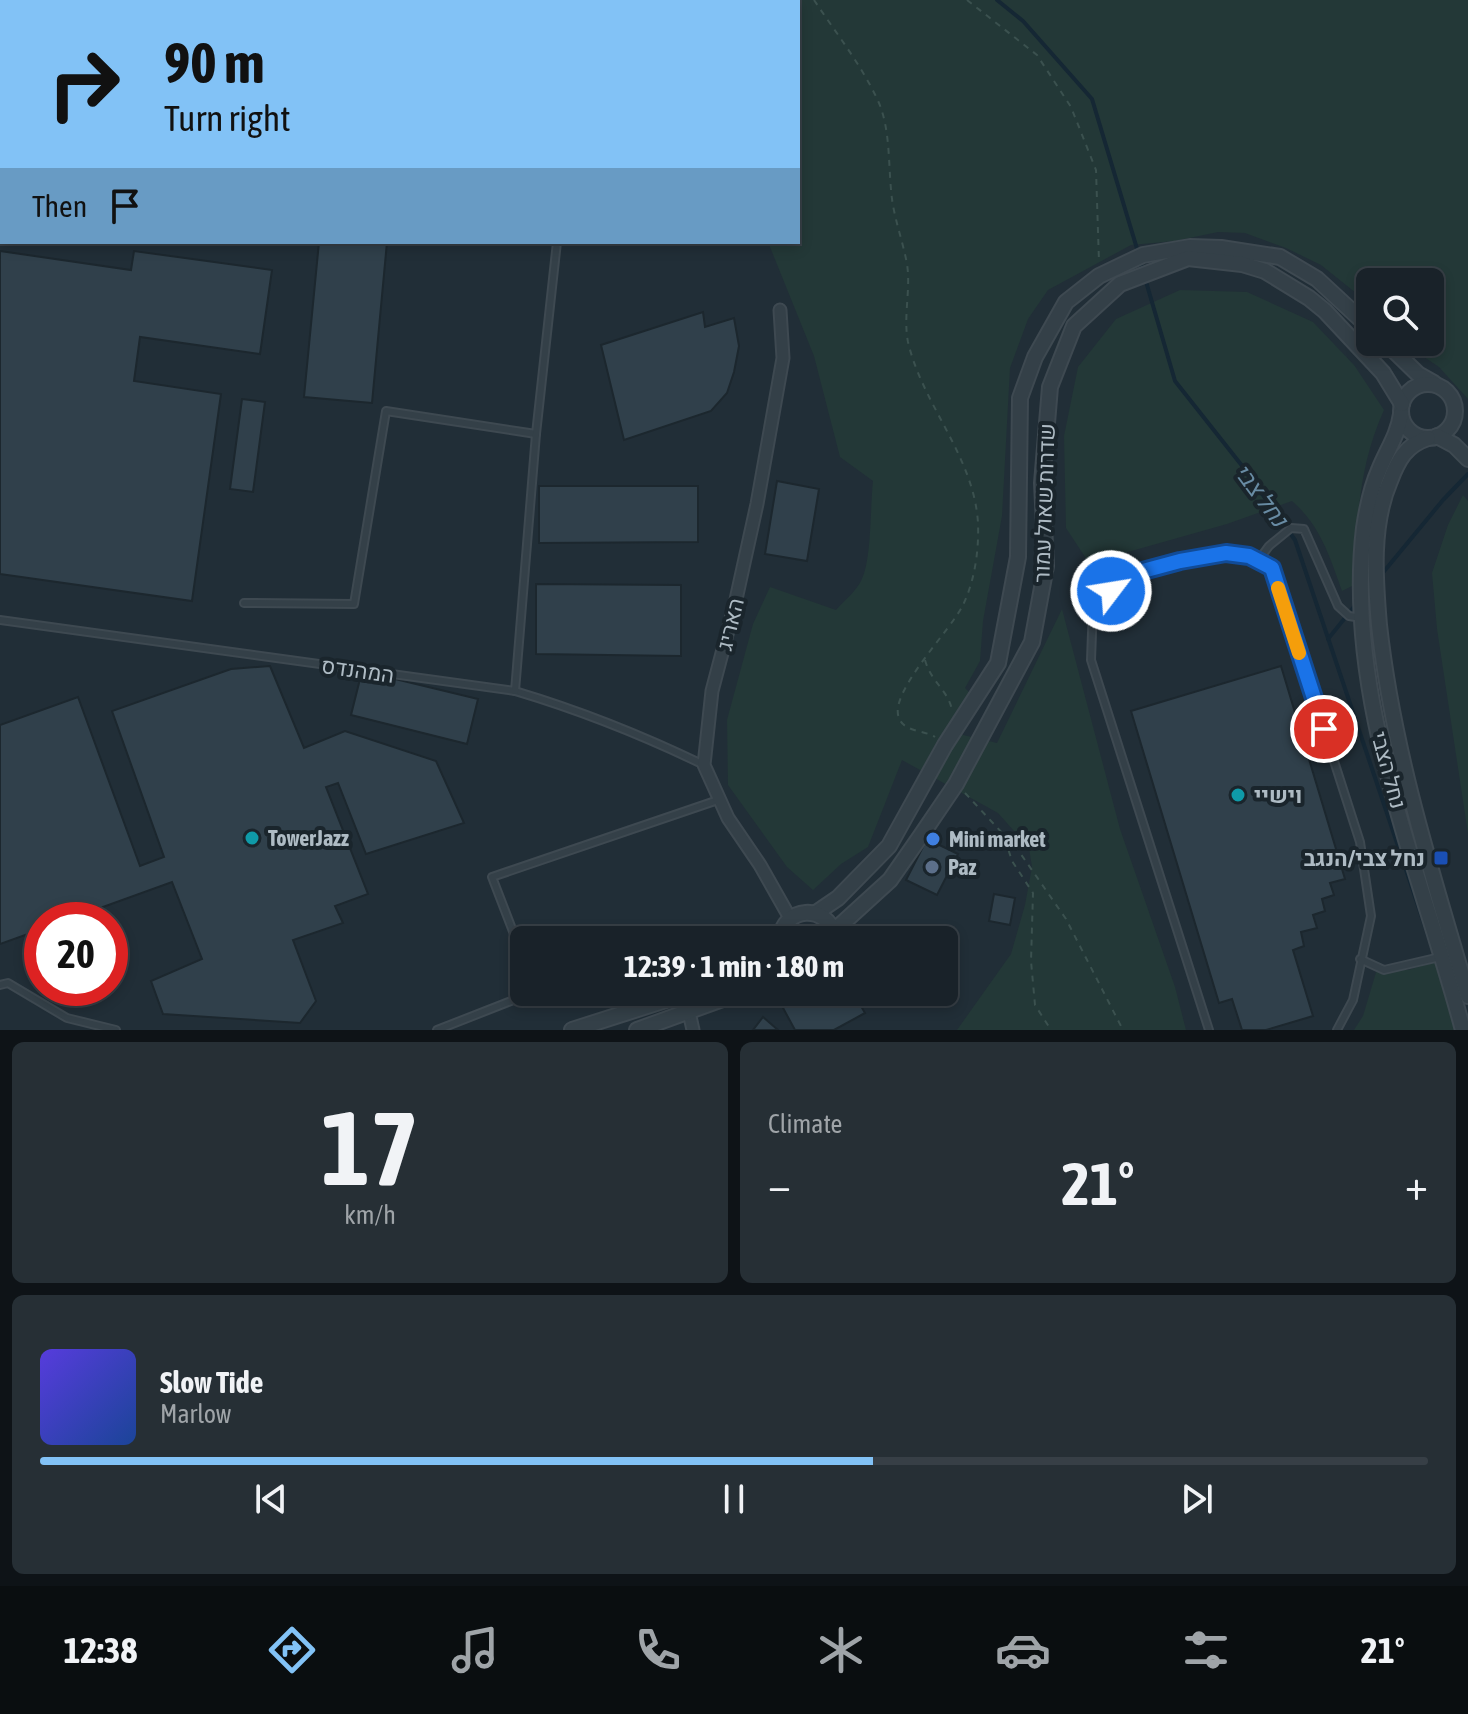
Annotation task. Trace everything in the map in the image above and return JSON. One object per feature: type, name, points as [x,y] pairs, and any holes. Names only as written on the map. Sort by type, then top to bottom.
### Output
[{"type":"street","name":"שדרות שאול עמור","points":[[816,913],[838,898],[889,846],[945,745],[998,663],[1018,557],[1020,398],[1035,357],[1066,302],[1099,276],[1143,255],[1190,247],[1221,248],[1280,257],[1317,279],[1356,315]]},
{"type":"street","name":"שדרות שאול עמור","points":[[843,926],[890,880],[956,784],[1032,642],[1046,566],[1042,483],[1050,387],[1074,326],[1120,284],[1188,258],[1242,264],[1265,271],[1325,311],[1383,373],[1402,409]]},
{"type":"street","name":"האריג","points":[[704,765],[712,691],[748,547],[783,358],[780,310]]},
{"type":"street","points":[[1399,356],[1418,374],[1446,390],[1468,427]]},
{"type":"street","points":[[1438,385],[1419,385],[1406,396],[1402,409],[1411,431],[1454,445],[1468,459]]},
{"type":"street","points":[[1432,437],[1451,426],[1455,408]]},
{"type":"street","name":"נחל הצבי","points":[[1402,409],[1399,428],[1373,485],[1362,559],[1396,734],[1424,845],[1463,1030]]},
{"type":"street","name":"נחל הצבי","points":[[1371,617],[1378,530],[1386,489],[1408,447],[1432,437]]},
{"type":"street","points":[[704,765],[728,818],[760,865],[790,918]]},
{"type":"street","points":[[784,926],[798,914],[816,913],[824,917],[829,926]]},
{"type":"street","name":"נחל הצבי","points":[[1448,954],[1468,996]]},
{"type":"street","points":[[572,1030],[647,1006]]},
{"type":"street","points":[[689,1006],[693,1030]]},
{"type":"street","points":[[637,1030],[706,1006]]},
{"type":"lane","points":[[515,691],[536,434],[557,244]]},
{"type":"lane","points":[[244,603],[354,604],[386,411],[536,434]]},
{"type":"lane","points":[[1258,561],[1269,546],[1291,528],[1304,529],[1338,606],[1349,616],[1371,617]]},
{"type":"lane","points":[[1209,1030],[1091,660],[1093,606],[1128,575],[1226,553],[1249,556],[1272,568],[1360,842],[1371,916],[1353,1000],[1337,1030]]},
{"type":"lane","name":"המהנדס","points":[[0,620],[515,691],[580,710],[704,765]]},
{"type":"lane","points":[[511,926],[492,877],[721,799]]},
{"type":"lane","points":[[1360,959],[1384,970],[1448,954]]},
{"type":"lane","points":[[0,985],[8,983],[21,988],[67,1018],[116,1030]]},
{"type":"lane","points":[[437,1030],[510,1001]]},
{"type":"path","points":[[814,0],[880,105],[885,125],[892,202],[907,266],[908,340],[920,378],[961,457],[978,522],[975,571],[964,604],[909,681],[897,707],[899,720],[906,727],[932,734],[945,745]]},
{"type":"path","points":[[967,0],[1037,55],[1071,107],[1096,170],[1099,276]]},
{"type":"path","points":[[925,660],[929,675],[950,700],[954,718]]},
{"type":"path","points":[[956,784],[1018,850],[1066,919],[1123,1030]]},
{"type":"path","points":[[1004,835],[1012,861],[1033,893],[1031,961],[1035,1005],[1051,1030]]},
{"type":"green space","points":[[800,0],[1468,0],[1468,399],[1439,367],[1423,356],[1444,356],[1444,268],[1356,268],[1356,293],[1321,265],[1245,233],[1218,232],[1175,241],[1131,245],[1048,290],[1028,319],[1010,368],[1002,516],[983,621],[980,661],[965,688],[971,694],[959,734],[997,743],[1062,609],[1120,829],[1175,987],[1186,1030],[957,1030],[1011,954],[1025,905],[1032,867],[1029,848],[998,813],[902,760],[868,847],[841,864],[813,890],[787,867],[728,785],[727,720],[753,624],[770,587],[836,610],[853,592],[865,572],[873,481],[840,457],[814,356],[769,244],[800,244]]},
{"type":"green space","points":[[1180,290],[1247,292],[1313,322],[1354,365],[1384,410],[1364,475],[1354,585],[1342,591],[1317,531],[1292,501],[1227,524],[1089,563],[1066,528],[1064,436],[1078,367],[1116,319]]},
{"type":"green space","points":[[1463,495],[1468,501],[1468,834],[1437,629],[1432,573],[1448,525]]},
{"type":"green space","points":[[1439,961],[1459,1030],[1354,1030],[1363,1016],[1377,969],[1408,970]]},
{"type":"building","points":[[319,244],[387,244],[372,403],[304,397]]},
{"type":"building","points":[[0,251],[131,270],[134,251],[272,270],[260,354],[140,337],[134,381],[221,394],[192,601],[0,574]]},
{"type":"building","points":[[703,312],[705,327],[734,318],[739,346],[727,393],[711,411],[624,440],[601,345]]},
{"type":"building","points":[[242,399],[265,402],[253,492],[230,489]]},
{"type":"building","points":[[777,481],[819,489],[807,561],[765,554]]},
{"type":"building","points":[[539,486],[698,486],[698,542],[539,543]]},
{"type":"building","points":[[536,584],[681,585],[681,656],[536,654]]},
{"type":"building","name":"TowerJazz","points":[[270,666],[304,748],[345,731],[436,761],[464,823],[366,854],[338,783],[326,787],[368,894],[335,906],[343,923],[293,940],[316,1001],[300,1023],[163,1014],[151,981],[202,959],[172,882],[117,902],[24,902],[24,935],[0,944],[0,725],[78,697],[140,866],[164,857],[112,711],[231,669]]},
{"type":"building","name":"וישיי","points":[[1281,666],[1345,879],[1330,883],[1334,895],[1322,899],[1325,911],[1313,915],[1317,928],[1301,932],[1304,946],[1293,950],[1313,1016],[1266,1030],[1242,1030],[1232,999],[1219,1003],[1131,711]]},
{"type":"building","points":[[362,671],[478,699],[467,744],[351,715]]},
{"type":"building","name":"Paz","points":[[927,839],[958,854],[937,895],[906,880]]},
{"type":"building","points":[[994,894],[1015,898],[1010,925],[989,921]]},
{"type":"building","points":[[782,1006],[861,1006],[865,1013],[834,1030],[795,1030]]},
{"type":"building","points":[[763,1017],[778,1030],[753,1030]]},
{"type":"waterway","name":"נחל צבי","points":[[997,0],[1023,21],[1092,99],[1138,252]]},
{"type":"waterway","name":"נחל צבי","points":[[1140,261],[1175,381],[1243,467],[1295,540],[1430,941]]},
{"type":"waterway","points":[[1381,575],[1468,474]]},
{"type":"waterway","points":[[1328,639],[1357,603]]},
{"type":"slow traffic","points":[[1278,588],[1299,653]]},
{"type":"place","name":"וישיי","points":[[1238,795]]},
{"type":"place","name":"TowerJazz","points":[[252,838]]},
{"type":"place","name":"Mini market","points":[[933,839]]},
{"type":"place","name":"נחל צבי/הנגב","points":[[1441,858]]},
{"type":"place","name":"Paz","points":[[932,867]]},
{"type":"route","points":[[1111,591],[1128,575],[1226,553],[1249,556],[1272,568],[1324,729]]}]
